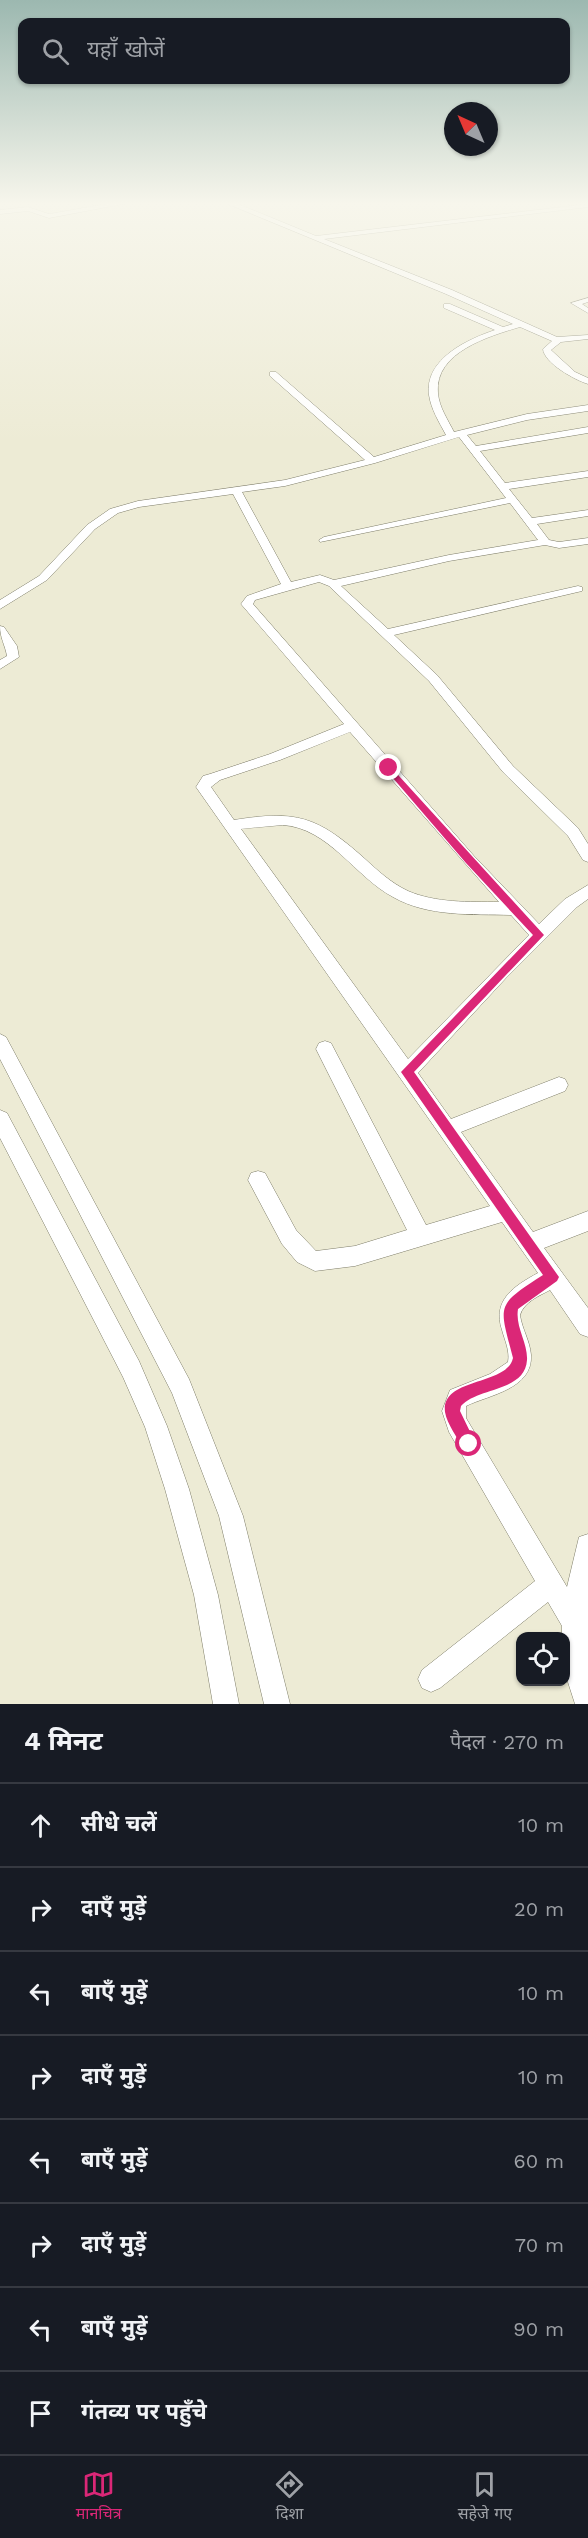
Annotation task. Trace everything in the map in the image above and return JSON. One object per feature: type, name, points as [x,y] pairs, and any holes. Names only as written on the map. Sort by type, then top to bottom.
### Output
[{"type":"street","points":[[425,284],[558,341]]},
{"type":"street","points":[[588,300],[575,303],[588,311]]},
{"type":"street","points":[[447,306],[504,330]]},
{"type":"street","points":[[521,324],[468,344],[440,368],[433,388],[434,397],[456,435],[473,449],[544,542]]},
{"type":"street","points":[[588,337],[558,341],[547,349],[547,353],[572,374],[588,381]]},
{"type":"street","points":[[273,374],[372,461]]},
{"type":"street","points":[[0,605],[44,578],[91,526],[114,511],[138,504],[285,483],[527,417],[588,408]]},
{"type":"street","points":[[473,449],[588,430]]},
{"type":"street","points":[[501,487],[588,474]]},
{"type":"street","points":[[236,490],[288,586]]},
{"type":"street","points":[[324,540],[512,500]]},
{"type":"street","points":[[528,522],[588,513]]},
{"type":"street","points":[[333,584],[449,558],[544,542],[560,545],[588,541]]},
{"type":"street","points":[[539,935],[352,726],[247,604],[251,598],[320,578],[333,584],[433,678],[508,769],[573,832],[588,856]]},
{"type":"street","points":[[386,633],[578,589]]},
{"type":"street","points":[[0,630],[11,646],[13,657],[0,665]]},
{"type":"street","points":[[352,726],[208,780],[204,788],[588,1326]]},
{"type":"street","points":[[230,826],[272,820],[289,820],[303,824],[321,832],[401,894],[441,905],[515,909]]},
{"type":"street","points":[[406,1072],[571,903],[588,891]]},
{"type":"street","points":[[0,1042],[181,1387],[231,1516],[277,1704]]},
{"type":"street","points":[[326,1049],[421,1236]]},
{"type":"street","points":[[447,1129],[559,1085]]},
{"type":"street","points":[[0,1119],[132,1369],[156,1426],[177,1489],[206,1595],[226,1704]]},
{"type":"street","points":[[258,1180],[289,1237],[304,1255],[315,1261],[355,1256],[505,1211]]},
{"type":"street","points":[[528,1244],[588,1221]]},
{"type":"street","points":[[552,1277],[522,1296],[511,1307],[509,1318],[520,1358],[518,1368],[511,1375],[458,1398],[454,1403],[453,1412],[457,1424],[573,1621]]},
{"type":"street","points":[[588,1546],[573,1621],[574,1652],[582,1691],[588,1704]]},
{"type":"street","points":[[431,1679],[551,1584]]},
{"type":"route","points":[[389,768],[469,860],[539,935],[406,1072],[552,1277],[516,1300],[511,1307],[509,1318],[520,1358],[518,1368],[511,1375],[470,1392],[458,1398],[454,1403],[453,1412],[457,1424],[469,1444]]}]
